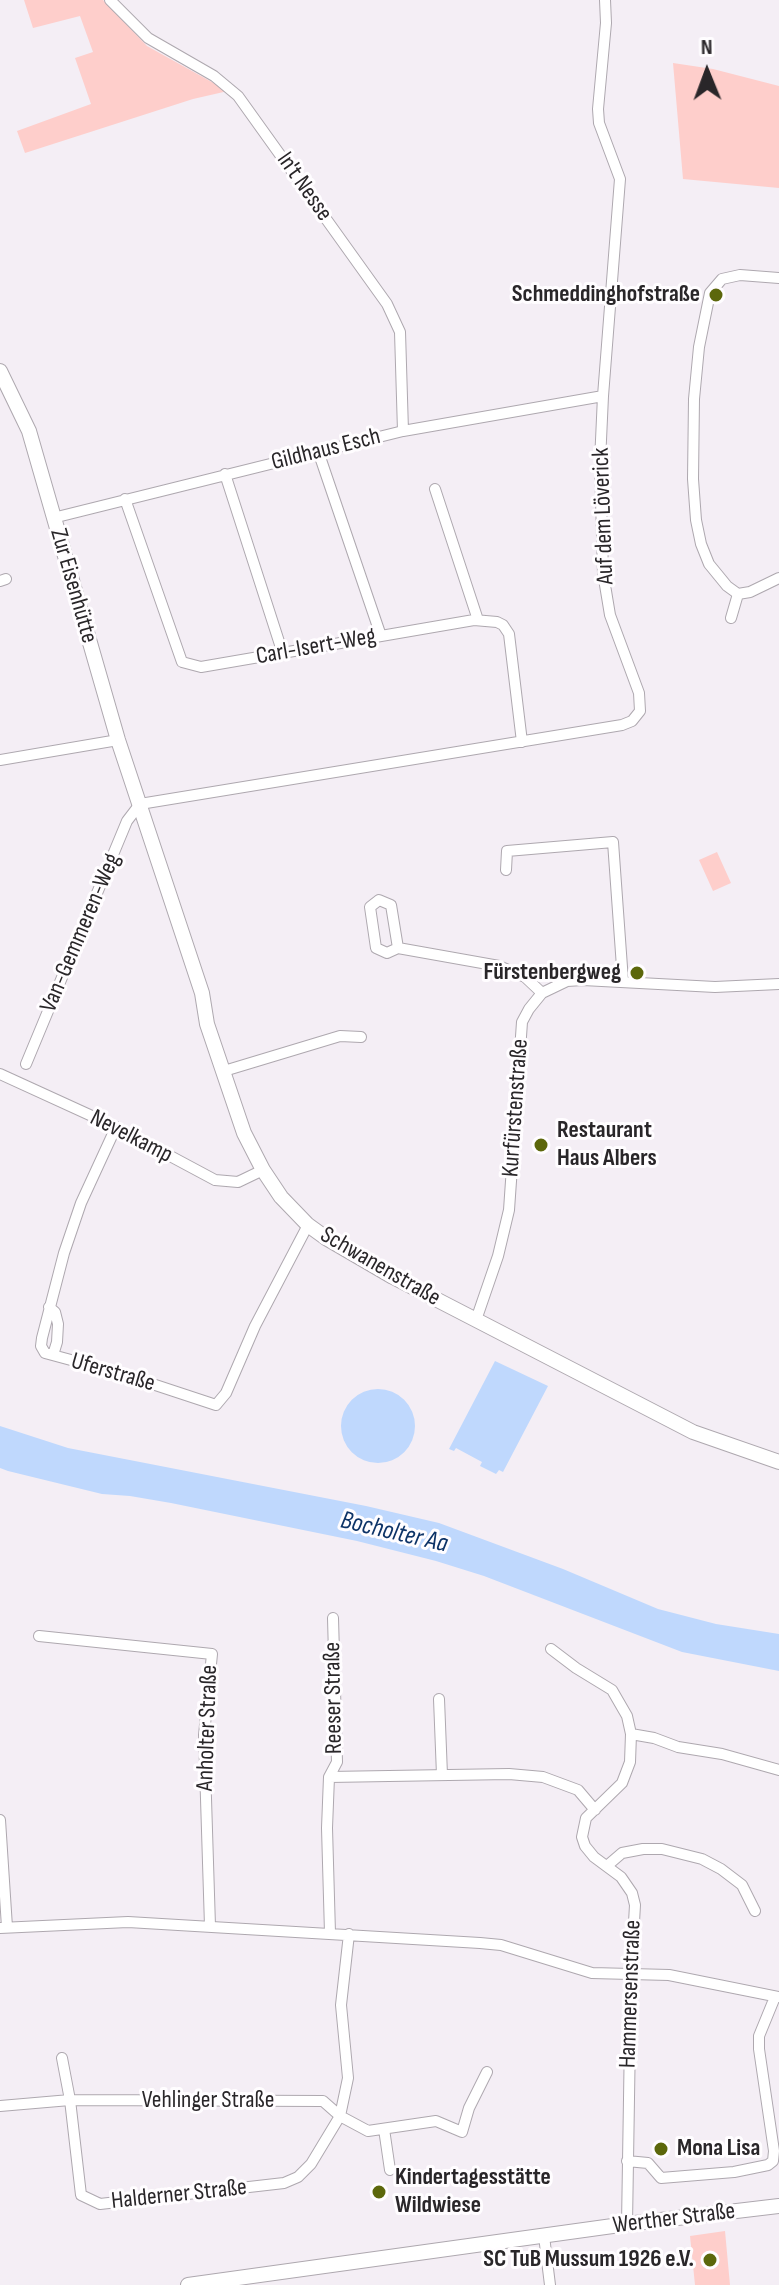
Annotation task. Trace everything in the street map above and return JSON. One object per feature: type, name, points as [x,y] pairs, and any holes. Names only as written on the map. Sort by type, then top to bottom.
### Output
[{"type":"street","name":"In't Nesse","points":[[110,0],[148,38],[214,76],[238,96],[387,304],[400,332],[403,431]]},
{"type":"street","name":"Auf dem Löverick","points":[[140,804],[622,725],[632,721],[640,711],[639,693],[610,615],[603,573],[600,462],[620,179],[599,123],[605,0]]},
{"type":"street","points":[[779,278],[730,276],[710,293],[699,347],[694,399],[693,499],[701,544],[709,564],[727,586],[738,594],[750,592],[779,578]]},
{"type":"street","name":"Zur Eisenhütte","points":[[0,371],[29,431],[118,740],[140,804]]},
{"type":"street","name":"Gildhaus Esch","points":[[53,518],[403,431],[603,396]]},
{"type":"street","points":[[318,451],[381,636]]},
{"type":"street","points":[[225,474],[283,654]]},
{"type":"street","points":[[435,489],[478,620],[497,622],[509,634],[522,742]]},
{"type":"street","name":"Carl-Isert-Weg","points":[[125,499],[182,662],[201,667],[478,620]]},
{"type":"street","points":[[731,618],[738,594]]},
{"type":"street","points":[[0,760],[118,740]]},
{"type":"street","name":"Van-Gemmeren-Weg","points":[[26,1064],[127,821],[140,804]]},
{"type":"street","name":"Schwanenstraße","points":[[140,804],[202,993],[207,1024],[244,1133],[281,1197],[308,1225],[393,1277],[693,1432],[779,1462]]},
{"type":"street","points":[[506,870],[507,851],[613,842],[623,981]]},
{"type":"street","points":[[398,948],[391,905],[379,900],[370,907],[376,948],[387,953],[398,948],[499,966],[525,977],[542,993],[567,981],[715,987],[779,984]]},
{"type":"street","name":"Kurfürstenstraße","points":[[476,1320],[498,1256],[509,1210],[522,1022],[542,993]]},
{"type":"street","points":[[224,1071],[340,1036],[349,1034],[361,1037]]},
{"type":"street","name":"Nevelkamp","points":[[0,1074],[116,1127],[215,1180],[238,1182],[263,1170]]},
{"type":"street","name":"Uferstraße","points":[[116,1127],[81,1203],[49,1307],[41,1346],[45,1353],[216,1405],[226,1393],[255,1326],[308,1225]]},
{"type":"street","name":"Reeser Straße","points":[[330,1933],[329,1777],[337,1762],[333,1618]]},
{"type":"street","name":"Anholter Straße","points":[[39,1636],[212,1654],[204,1735],[210,1926]]},
{"type":"street","name":"Hammersenstraße","points":[[551,1649],[612,1690],[627,1716],[631,1734],[630,1762],[622,1783],[586,1818],[582,1837],[594,1857],[621,1877],[632,1893],[635,1905],[627,2224]]},
{"type":"street","points":[[439,1699],[442,1775]]},
{"type":"street","points":[[631,1734],[779,1770]]},
{"type":"street","name":"Reeser Straße","points":[[329,1777],[509,1774],[543,1777],[578,1790],[595,1810]]},
{"type":"street","points":[[0,1820],[4,1927],[128,1922],[501,1945],[592,1973],[669,1975],[777,1997],[759,2036],[776,2161],[734,2172],[661,2178],[648,2163],[627,2161]]},
{"type":"street","points":[[608,1865],[622,1853],[643,1849],[662,1849],[702,1859],[742,1885],[755,1911]]},
{"type":"street","points":[[340,2116],[348,2078],[341,2005],[349,1934]]},
{"type":"street","points":[[62,2058],[70,2100]]},
{"type":"street","name":"Vehlinger Straße","points":[[0,2106],[70,2100],[323,2101],[340,2116],[368,2131],[436,2121],[462,2132],[469,2108],[487,2072]]},
{"type":"street","name":"Halderner Straße","points":[[70,2100],[81,2195],[100,2204],[284,2183],[298,2177],[311,2164],[340,2116]]},
{"type":"street","points":[[384,2129],[390,2170]]},
{"type":"street","name":"Werther Straße","points":[[188,2285],[262,2280],[627,2224],[779,2206]]},
{"type":"street","points":[[544,2236],[550,2285]]},
{"type":"shaded area","points":[[24,0],[103,0],[147,46],[228,91],[193,99],[25,153],[17,131],[91,104],[75,58],[93,52],[80,16],[33,28]]},
{"type":"shaded area","points":[[673,63],[713,69],[779,86],[779,188],[683,179]]},
{"type":"shaded area","points":[[717,852],[731,883],[713,891],[699,860]]},
{"type":"shaded area","name":"SC TuB Mussum 1926 e.V.","points":[[725,2231],[730,2285],[695,2285],[690,2236]]},
{"type":"water","points":[[495,1361],[548,1386],[503,1472],[499,1470],[496,1474],[480,1466],[482,1462],[456,1448],[454,1451],[449,1449]]},
{"type":"water","points":[[378,1389],[392,1392],[404,1400],[412,1412],[415,1426],[412,1440],[404,1452],[392,1460],[378,1463],[364,1460],[352,1452],[344,1440],[341,1426],[344,1412],[352,1400],[364,1392]]},
{"type":"water","name":"Bocholter Aa","points":[[0,1426],[68,1448],[439,1523],[563,1569],[658,1609],[716,1624],[779,1634],[779,1671],[682,1652],[484,1576],[436,1561],[357,1541],[171,1503],[102,1494],[8,1471],[0,1468]]},
{"type":"place","name":"Schmeddinghofstraße","points":[[716,295]]},
{"type":"place","name":"Fürstenbergweg","points":[[637,973]]},
{"type":"place","name":"Restaurant Haus Albers","points":[[541,1145]]},
{"type":"place","name":"Mona Lisa","points":[[661,2149]]},
{"type":"place","name":"Kindertagesstätte Wildwiese","points":[[379,2192]]},
{"type":"place","name":"SC TuB Mussum 1926 e.V.","points":[[710,2260]]}]
